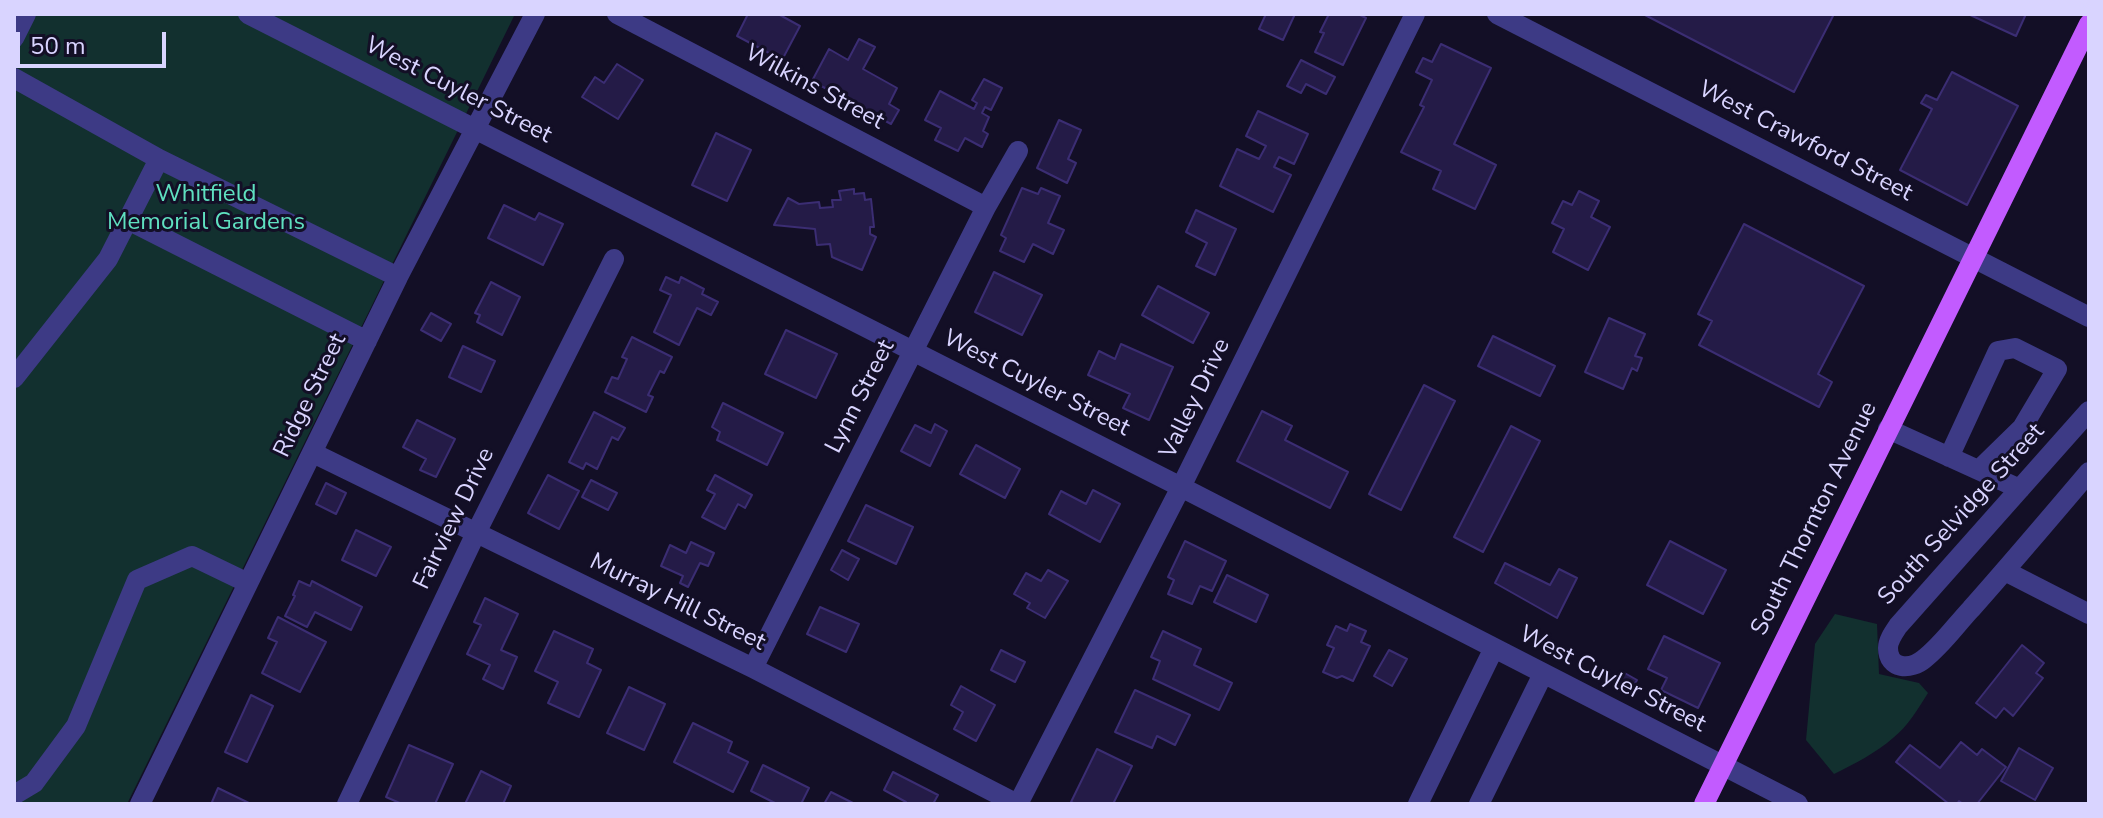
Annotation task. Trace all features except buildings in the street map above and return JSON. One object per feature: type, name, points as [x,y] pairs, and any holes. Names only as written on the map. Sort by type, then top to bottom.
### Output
[{"type":"main road","name":"South Thornton Avenue","points":[[1704,804],[2089,24]]},
{"type":"street","points":[[14,38],[26,14]]},
{"type":"street","name":"West Cuyler Street","points":[[248,14],[1798,804]]},
{"type":"street","name":"Ridge Street","points":[[140,804],[398,277],[535,14]]},
{"type":"street","name":"Wilkins Street","points":[[617,14],[986,207]]},
{"type":"street","name":"Valley Drive","points":[[1018,804],[1181,487],[1415,14]]},
{"type":"street","name":"West Crawford Street","points":[[1497,14],[2089,317]]},
{"type":"street","points":[[14,78],[159,159],[398,277]]},
{"type":"street","name":"Lynn Street","points":[[753,668],[986,207],[1018,151]]},
{"type":"street","points":[[14,378],[108,259],[159,159]]},
{"type":"street","points":[[128,220],[367,341]]},
{"type":"street","name":"Fairview Drive","points":[[347,804],[476,533],[614,259]]},
{"type":"street","points":[[1949,457],[1998,351],[2015,348],[2057,369],[2022,428],[1979,470]]},
{"type":"street","name":"South Selvidge Street","points":[[2089,411],[1898,626],[1888,643],[1888,651],[1895,662],[1909,667],[1926,658],[2089,472]]},
{"type":"street","points":[[1888,429],[2020,489]]},
{"type":"street","name":"Murray Hill Street","points":[[313,453],[753,668],[1018,804]]},
{"type":"street","points":[[14,795],[34,783],[76,726],[137,580],[192,556],[248,583]]},
{"type":"street","points":[[2005,571],[2089,614]]},
{"type":"street","points":[[1418,804],[1494,648]]},
{"type":"street","points":[[1479,804],[1543,674]]},
{"type":"green space","name":"Whitfield Memorial Gardens","points":[[14,14],[515,14],[127,804],[14,804]]},
{"type":"green space","points":[[1835,614],[1877,624],[1879,674],[1919,683],[1928,693],[1908,723],[1893,738],[1834,774],[1806,740],[1815,644]]}]
